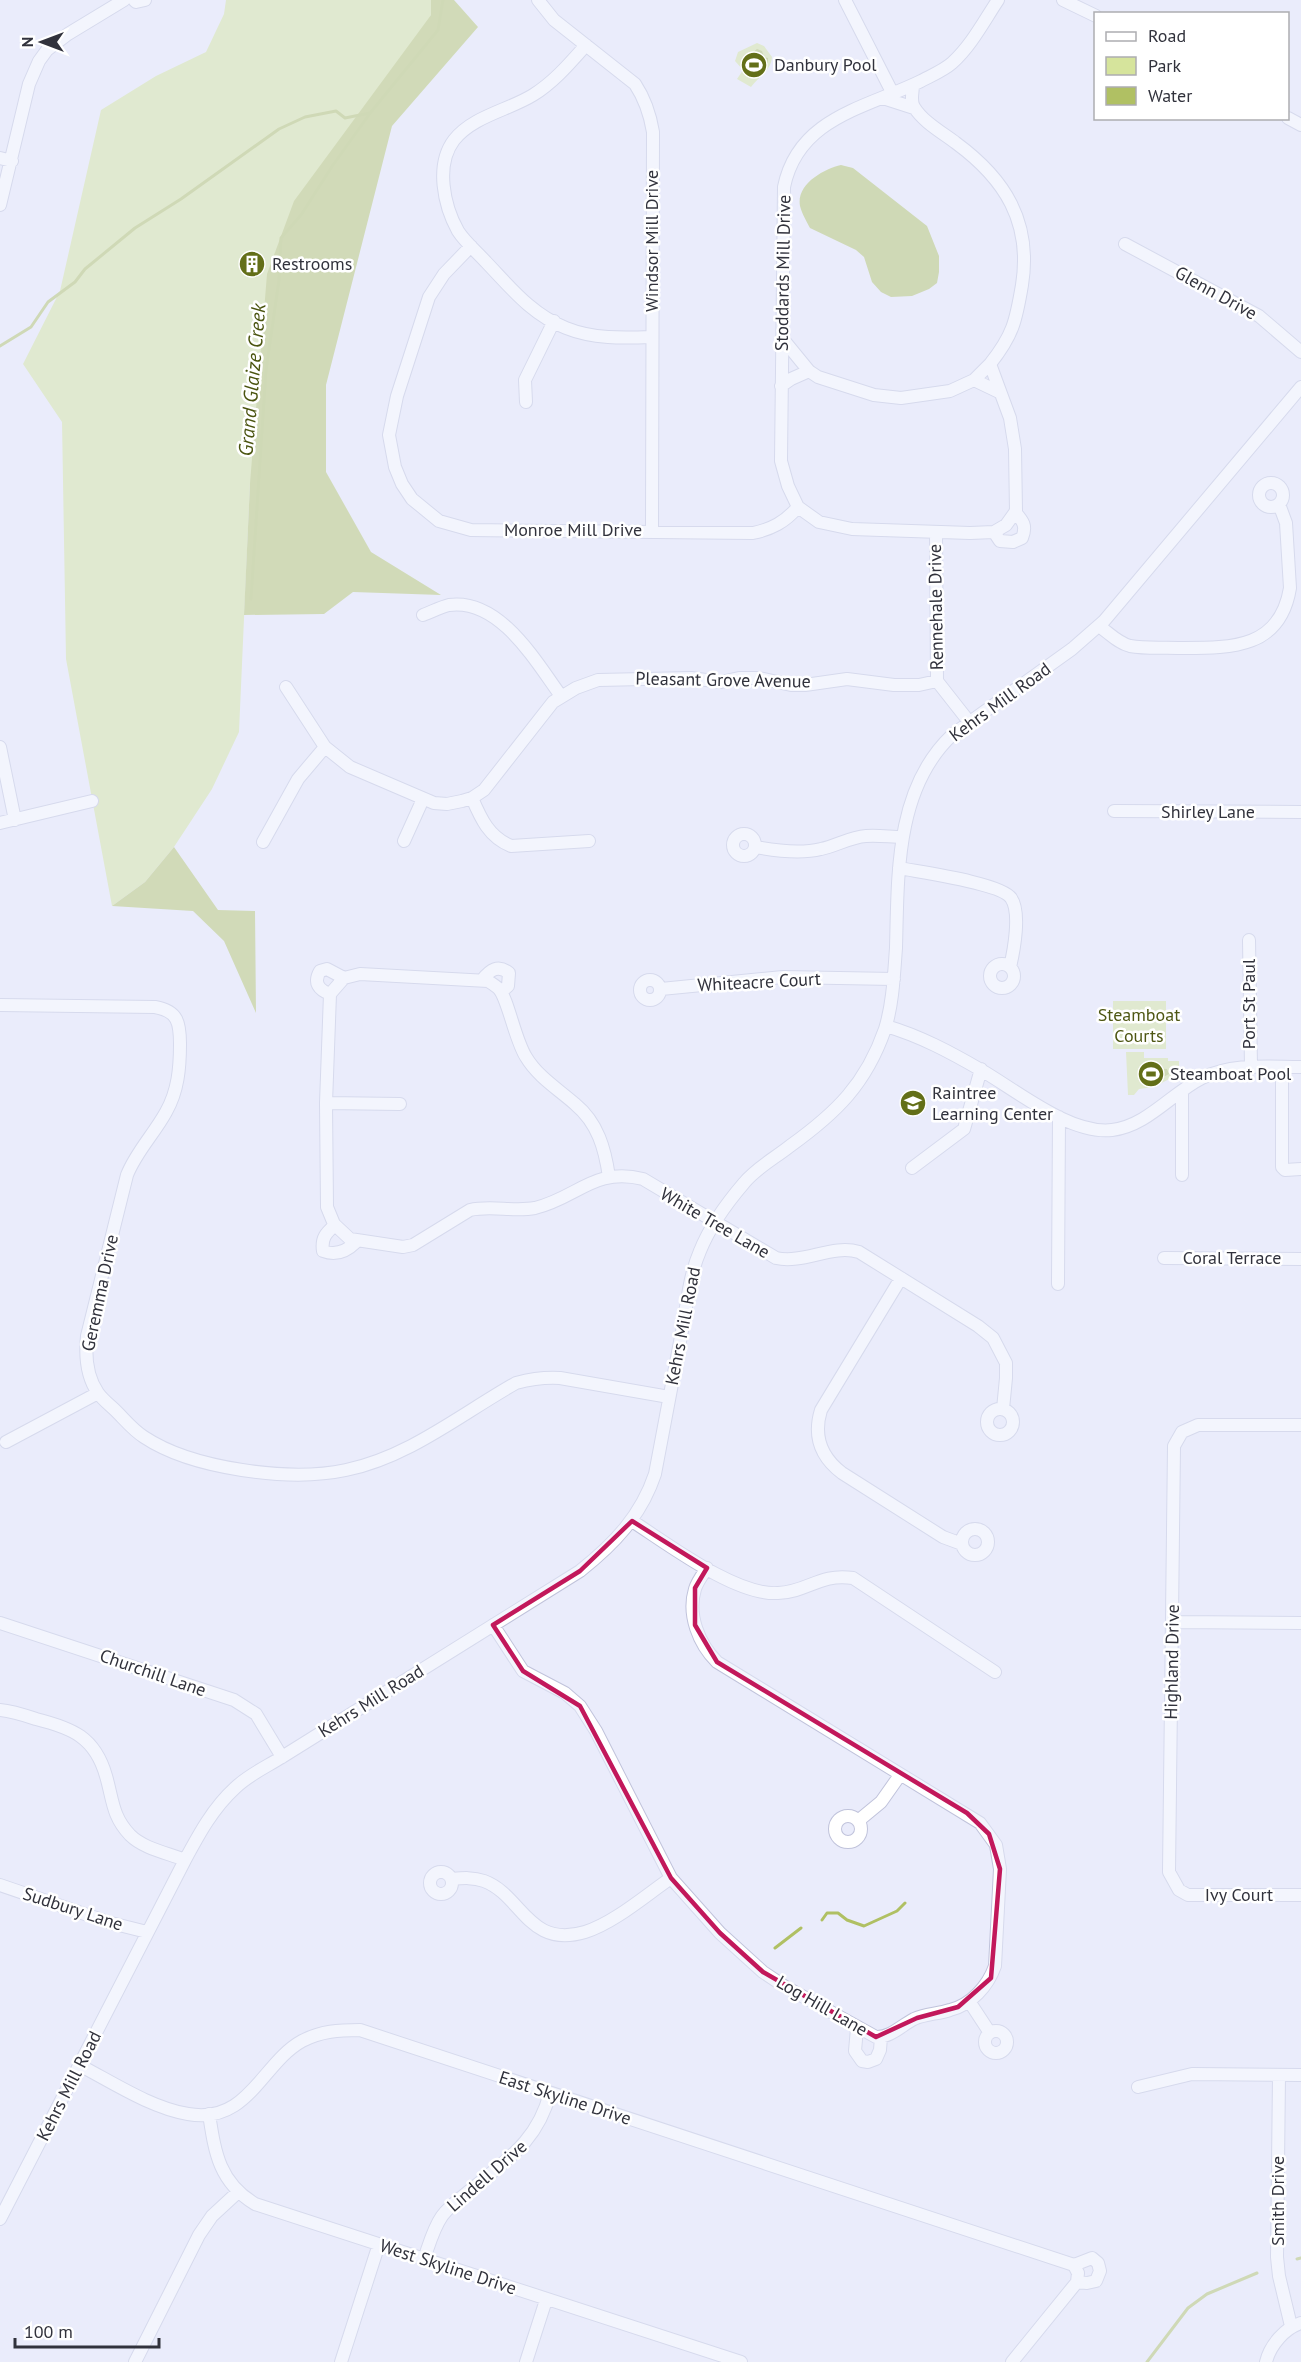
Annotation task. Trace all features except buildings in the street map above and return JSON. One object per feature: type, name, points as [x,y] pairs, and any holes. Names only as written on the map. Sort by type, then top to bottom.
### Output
[{"type":"street","points":[[0,205],[6,160],[28,84],[39,61],[47,50],[62,38],[124,0]]},
{"type":"street","points":[[134,0],[136,2],[145,0]]},
{"type":"street","name":"Windsor Mill Drive","points":[[538,0],[554,20],[635,84],[651,119],[653,132],[652,530]]},
{"type":"street","points":[[782,338],[809,370],[818,377],[861,393],[901,398],[950,391],[974,380],[990,364],[1009,337],[1018,311],[1024,270],[1023,245],[1018,221],[1008,196],[990,171],[914,108],[888,96],[845,0]]},
{"type":"street","name":"Stoddards Mill Drive","points":[[798,507],[788,486],[781,461],[784,188],[791,165],[808,140],[827,123],[853,109],[913,85],[951,63],[967,47],[998,0]]},
{"type":"street","points":[[1063,0],[1094,16]]},
{"type":"street","points":[[586,45],[569,65],[544,88],[479,121],[454,139],[446,155],[444,191],[449,210],[459,232],[528,307],[564,328],[594,335],[651,337]]},
{"type":"street","points":[[913,85],[914,108]]},
{"type":"street","name":"Glenn Drive","points":[[1125,244],[1259,316],[1301,352]]},
{"type":"street","name":"Monroe Mill Drive","points":[[471,246],[444,274],[429,297],[397,396],[389,435],[394,467],[402,484],[412,499],[439,521],[471,530],[652,530],[753,533],[766,530],[787,520],[798,507]]},
{"type":"street","points":[[526,402],[525,380],[554,321]]},
{"type":"street","points":[[798,507],[819,522],[839,528],[936,533],[994,532],[1006,525],[1015,512],[1014,436],[1010,417],[990,364]]},
{"type":"street","points":[[781,386],[809,370]]},
{"type":"street","points":[[974,380],[999,392]]},
{"type":"street","name":"Kehrs Mill Road","points":[[0,2219],[185,1860],[206,1821],[225,1798],[237,1786],[282,1757],[580,1571],[608,1549],[632,1521],[642,1506],[655,1474],[694,1267],[714,1223],[746,1181],[817,1126],[849,1096],[871,1062],[886,1026],[894,980],[899,868],[903,837],[908,810],[929,761],[939,748],[969,723],[1072,649],[1099,626],[1123,601],[1301,387]]},
{"type":"street","points":[[1099,626],[1120,642],[1130,646],[1224,648],[1245,644],[1263,635],[1279,619],[1290,588],[1286,523],[1279,504]]},
{"type":"street","points":[[994,532],[1000,541],[1013,542],[1022,538],[1025,530],[1023,521],[1015,512]]},
{"type":"street","name":"Rennehale Drive","points":[[936,533],[937,681]]},
{"type":"street","points":[[423,615],[449,605],[480,610],[515,634],[561,696]]},
{"type":"street","name":"Pleasant Grove Avenue","points":[[472,798],[484,790],[496,776],[545,711],[561,696],[587,683],[613,678],[691,678],[722,682],[739,678],[759,678],[791,685],[847,679],[894,685],[919,685],[937,681]]},
{"type":"street","points":[[937,681],[969,723]]},
{"type":"street","points":[[286,687],[325,747],[350,767],[423,799],[447,804],[472,798],[488,830],[501,842],[511,846],[589,841]]},
{"type":"street","points":[[0,747],[15,819]]},
{"type":"street","points":[[262,842],[298,778],[325,747]]},
{"type":"street","points":[[404,841],[423,799]]},
{"type":"street","points":[[0,823],[92,801]]},
{"type":"street","name":"Shirley Lane","points":[[1114,811],[1301,812]]},
{"type":"street","points":[[756,847],[776,851],[806,851],[819,850],[853,838],[903,837]]},
{"type":"street","points":[[899,868],[995,887],[1010,897],[1015,907],[1015,947],[1010,967]]},
{"type":"street","name":"Port St Paul","points":[[1249,940],[1251,1067]]},
{"type":"street","points":[[482,980],[492,970],[498,968],[505,970],[509,974],[508,986],[501,992]]},
{"type":"street","points":[[356,1242],[335,1225],[327,1207],[326,1103],[337,986],[360,974],[488,981],[501,992],[514,1035],[526,1059],[545,1080],[584,1112],[597,1130],[606,1156],[609,1177]]},
{"type":"street","name":"Whiteacre Court","points":[[661,989],[783,977],[894,980]]},
{"type":"street","name":"Geremma Drive","points":[[0,1005],[154,1007],[170,1012],[180,1026],[180,1064],[177,1084],[166,1111],[131,1164],[127,1175],[87,1336],[86,1361],[98,1393],[145,1438],[203,1461],[244,1470],[281,1475],[346,1470],[411,1446],[516,1383],[530,1379],[560,1378],[669,1397]]},
{"type":"street","points":[[886,1026],[927,1040],[981,1069],[1059,1117],[1090,1128],[1112,1130],[1121,1128],[1150,1115],[1200,1079],[1224,1069],[1301,1067]]},
{"type":"street","points":[[1282,1067],[1282,1167],[1285,1170],[1301,1169]]},
{"type":"street","points":[[912,1168],[964,1129],[981,1069]]},
{"type":"street","points":[[1182,1091],[1182,1175]]},
{"type":"street","points":[[326,1103],[400,1104]]},
{"type":"street","points":[[1058,1284],[1059,1117]]},
{"type":"street","name":"White Tree Lane","points":[[335,1225],[325,1234],[322,1243],[324,1251],[330,1254],[341,1252],[356,1242],[403,1247],[413,1245],[470,1210],[534,1208],[559,1199],[588,1183],[609,1177],[631,1176],[643,1179],[776,1258],[795,1260],[844,1250],[852,1250],[868,1257],[978,1326],[993,1338],[1005,1363],[1003,1409]]},
{"type":"street","name":"Coral Terrace","points":[[1164,1258],[1301,1259]]},
{"type":"street","points":[[901,1278],[820,1410],[817,1431],[819,1442],[827,1461],[842,1473],[943,1537],[962,1544]]},
{"type":"street","points":[[6,1442],[98,1393]]},
{"type":"street","name":"Highland Drive","points":[[1179,1890],[1169,1872],[1174,1446],[1182,1432],[1198,1425],[1301,1425]]},
{"type":"street","points":[[632,1521],[707,1568],[766,1594],[783,1593],[827,1578],[840,1576],[854,1578],[995,1672]]},
{"type":"street","name":"Log Hill Lane","points":[[493,1625],[523,1671],[565,1693],[580,1706],[596,1731],[671,1878],[720,1933],[763,1972],[858,2028],[881,2037],[917,2018],[950,2010],[969,2001],[991,1978],[995,1966],[1000,1869],[996,1845],[980,1823],[967,1813],[900,1775],[725,1666],[706,1651],[695,1625],[693,1607],[695,1588],[707,1568]]},
{"type":"street","points":[[1173,1622],[1301,1623]]},
{"type":"street","name":"Churchill Lane","points":[[0,1623],[234,1700],[256,1714],[282,1757]]},
{"type":"street","points":[[0,1710],[66,1726],[78,1733],[98,1756],[107,1779],[111,1804],[132,1837],[145,1845],[185,1860]]},
{"type":"street","points":[[858,1821],[880,1802],[900,1775]]},
{"type":"street","points":[[452,1879],[472,1878],[485,1881],[505,1895],[526,1920],[538,1927],[564,1934],[586,1932],[601,1925],[671,1878]]},
{"type":"street","name":"Sudbury Lane","points":[[0,1885],[147,1932]]},
{"type":"street","name":"Ivy Court","points":[[1179,1890],[1188,1895],[1301,1895]]},
{"type":"street","points":[[969,2001],[990,2033]]},
{"type":"street","points":[[858,2028],[855,2051],[862,2061],[868,2062],[876,2059],[880,2050],[881,2037]]},
{"type":"street","name":"East Skyline Drive","points":[[80,2065],[160,2106],[190,2115],[209,2114],[231,2107],[249,2095],[300,2042],[329,2031],[360,2030],[1074,2265],[1092,2258],[1098,2263],[1100,2271],[1096,2281],[1077,2282]]},
{"type":"street","points":[[1138,2087],[1192,2074],[1301,2075]]},
{"type":"street","name":"Smith Drive","points":[[1279,2075],[1277,2257],[1279,2276],[1296,2324]]},
{"type":"street","name":"Lindell Drive","points":[[424,2259],[442,2216],[452,2205],[511,2158],[530,2138],[545,2112],[550,2093]]},
{"type":"street","name":"West Skyline Drive","points":[[209,2114],[222,2169],[238,2192],[255,2204],[546,2300],[712,2358],[741,2362]]},
{"type":"street","points":[[135,2362],[200,2235],[212,2216],[238,2192]]},
{"type":"street","points":[[341,2362],[379,2244]]},
{"type":"street","points":[[1012,2362],[1077,2282],[1078,2273],[1074,2265]]},
{"type":"street","points":[[526,2362],[546,2300]]},
{"type":"street","points":[[1266,2362],[1272,2347],[1296,2324]]},
{"type":"highlighted area","points":[[632,1521],[707,1568],[695,1588],[695,1625],[717,1662],[967,1813],[989,1834],[1000,1869],[991,1978],[958,2007],[917,2018],[876,2037],[763,1972],[720,1933],[671,1878],[580,1706],[523,1671],[493,1625],[580,1571]]},
{"type":"green space","points":[[226,0],[431,0],[431,15],[250,483],[239,732],[212,789],[174,847],[145,882],[112,906],[66,659],[62,422],[23,364],[60,291],[101,110],[156,76],[206,52],[224,14]]},
{"type":"green space","name":"Danbury Pool","points":[[757,43],[764,46],[772,57],[767,70],[751,87],[737,79],[743,70],[735,61],[738,52]]},
{"type":"green space","name":"Steamboat Courts","points":[[1113,1001],[1166,1001],[1166,1049],[1113,1049]]},
{"type":"green space","name":"Steamboat Pool","points":[[1126,1052],[1144,1052],[1144,1058],[1168,1058],[1168,1061],[1179,1061],[1179,1071],[1173,1073],[1173,1077],[1154,1087],[1139,1089],[1134,1095],[1128,1095]]},
{"type":"shaded area","points":[[431,0],[454,0],[478,27],[392,126],[326,385],[326,472],[371,552],[441,595],[353,592],[324,614],[244,615],[250,483],[267,274],[294,201],[431,15]]},
{"type":"shaded area","points":[[174,847],[218,910],[255,911],[256,1013],[224,941],[193,911],[112,906],[145,882]]},
{"type":"water","points":[[757,49],[768,58],[768,63],[745,64],[744,55],[751,54]]},
{"type":"water","points":[[841,165],[853,168],[927,226],[939,256],[937,283],[912,296],[891,297],[881,292],[872,282],[864,257],[856,250],[810,228],[800,206],[802,191],[820,174]]},
{"type":"water","points":[[1153,1062],[1156,1068],[1167,1069],[1169,1074],[1152,1083],[1148,1075],[1141,1075],[1138,1070]]},
{"type":"waterway","name":"Grand Glaize Creek","points":[[251,599],[266,370],[279,280],[281,238],[301,215],[371,112],[438,30],[443,0]]},
{"type":"waterway","points":[[0,346],[31,327],[48,302],[75,282],[85,269],[135,228],[181,199],[279,129],[305,117],[336,111],[345,118],[370,113]]},
{"type":"waterway","points":[[822,1920],[827,1913],[838,1913],[847,1920],[864,1926],[897,1911],[905,1903]]},
{"type":"waterway","points":[[775,1948],[801,1928]]},
{"type":"waterway","points":[[1297,2259],[1301,2258]]},
{"type":"waterway","points":[[1147,2362],[1188,2308],[1207,2294],[1257,2273]]},
{"type":"place","name":"Danbury Pool","points":[[754,65]]},
{"type":"place","name":"Restrooms","points":[[252,264]]},
{"type":"place","name":"Steamboat Pool","points":[[1151,1074]]},
{"type":"place","name":"Raintree Learning Center","points":[[913,1103]]}]
